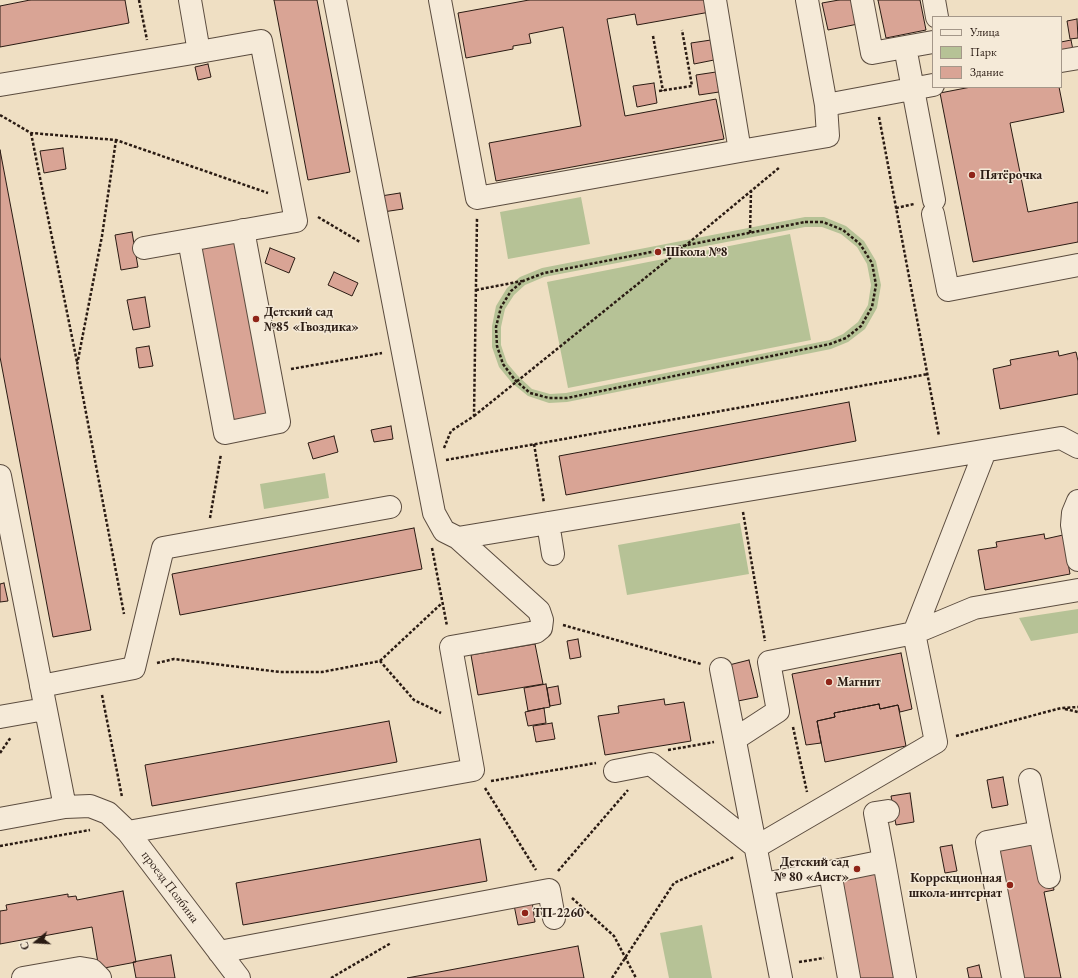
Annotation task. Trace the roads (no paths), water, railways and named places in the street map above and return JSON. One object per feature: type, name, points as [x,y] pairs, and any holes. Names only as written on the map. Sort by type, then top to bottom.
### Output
[{"type":"street","points":[[190,0],[199,52]]},
{"type":"street","points":[[128,832],[473,770],[451,647],[536,632],[541,628],[542,620],[539,611],[458,538],[444,531],[434,513],[334,0]]},
{"type":"street","points":[[440,0],[477,198],[828,136],[826,105],[807,0]]},
{"type":"street","points":[[715,0],[740,151]]},
{"type":"street","points":[[862,0],[872,53],[932,42]]},
{"type":"street","points":[[934,0],[937,16]]},
{"type":"street","points":[[0,85],[261,41],[296,221],[144,248]]},
{"type":"street","points":[[905,47],[923,86],[934,207],[948,290],[1078,265]]},
{"type":"street","points":[[1062,61],[1078,58]]},
{"type":"street","points":[[826,105],[923,86]]},
{"type":"street","points":[[189,240],[225,432],[279,422],[243,230]]},
{"type":"street","points":[[458,538],[943,459],[1061,438],[1078,447]]},
{"type":"street","points":[[756,847],[936,742],[914,633],[985,451]]},
{"type":"street","points":[[0,819],[64,807],[1,489]]},
{"type":"street","points":[[1078,501],[1073,513],[1072,525],[1078,560]]},
{"type":"street","points":[[41,686],[134,668],[163,548],[390,507]]},
{"type":"street","points":[[548,523],[553,554]]},
{"type":"street","points":[[735,738],[778,711],[769,662],[914,633],[974,608],[1078,590]]},
{"type":"street","points":[[721,669],[780,972]]},
{"type":"street","points":[[0,717],[45,709]]},
{"type":"street","points":[[615,771],[651,764],[756,847]]},
{"type":"street","points":[[1030,780],[1049,877]]},
{"type":"street","name":"проезд Полбина","points":[[64,807],[90,806],[108,813],[128,832],[240,978]]},
{"type":"street","points":[[888,811],[876,813],[905,978]]},
{"type":"street","points":[[1013,978],[987,842],[1040,832]]},
{"type":"street","points":[[763,884],[884,861]]},
{"type":"street","points":[[830,872],[849,978]]},
{"type":"street","points":[[219,952],[554,888],[554,918]]},
{"type":"street","points":[[23,978],[80,968],[92,970],[100,978]]},
{"type":"place","name":"Пятёрочка","points":[[972,175]]},
{"type":"place","name":"Школа №8","points":[[658,252]]},
{"type":"place","name":"Детский сад №85 «Гвоздика»","points":[[256,319]]},
{"type":"place","name":"Магнит","points":[[829,682]]},
{"type":"place","name":"Детский сад № 80 «Аист»","points":[[857,869]]},
{"type":"place","name":"Коррекционная школа-интернат","points":[[1010,885]]},
{"type":"place","name":"ТП-2260","points":[[525,913]]}]
